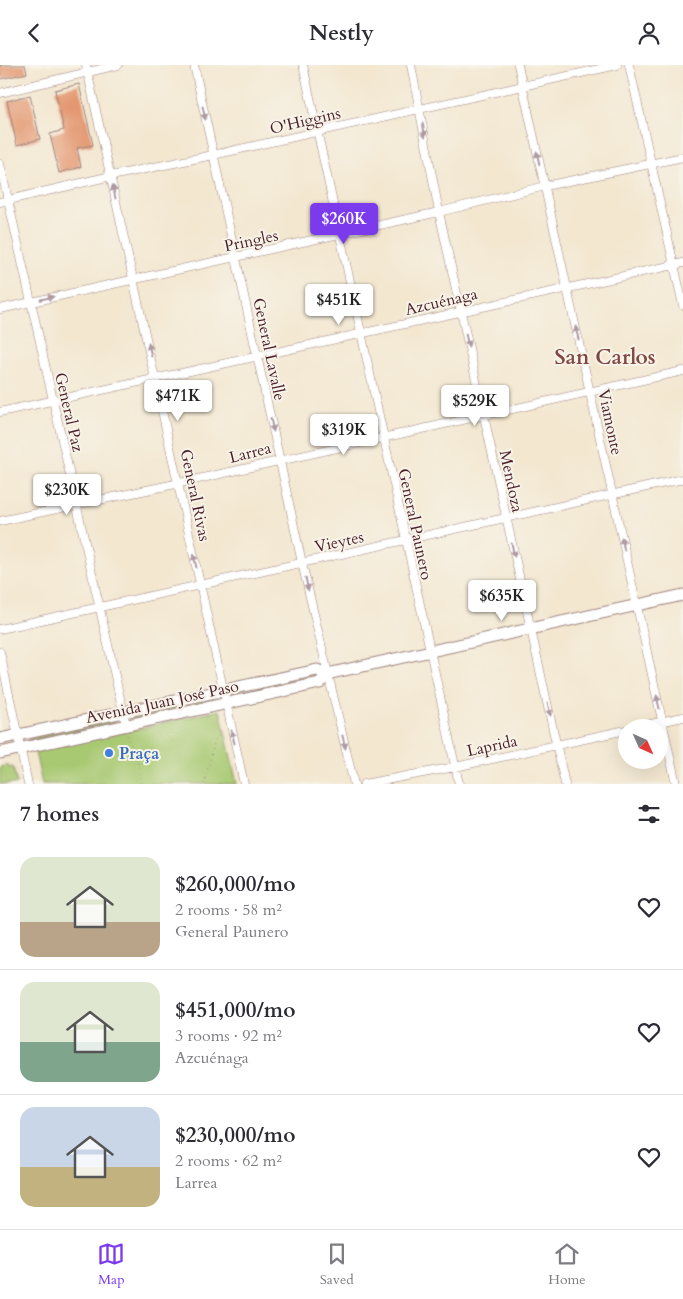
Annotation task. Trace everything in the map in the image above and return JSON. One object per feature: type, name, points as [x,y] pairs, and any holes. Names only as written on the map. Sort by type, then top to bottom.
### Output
[{"type":"main road","name":"Avenida Juan José Paso","points":[[0,739],[317,670],[327,674],[683,595]]},
{"type":"main road","name":"Avenida Juan José Paso","points":[[0,753],[320,683],[327,674]]},
{"type":"street","points":[[0,93],[87,69],[118,65]]},
{"type":"street","name":"General Lavalle","points":[[194,65],[302,563],[354,784]]},
{"type":"street","name":"General Paunero","points":[[304,65],[458,784]]},
{"type":"street","name":"Mendoza","points":[[411,65],[460,311],[565,784]]},
{"type":"street","name":"Viamonte","points":[[518,65],[661,719]]},
{"type":"street","name":"O'Higgins","points":[[4,201],[617,65]]},
{"type":"street","points":[[629,65],[683,305]]},
{"type":"street","name":"General Rivas","points":[[87,69],[180,483],[244,784]]},
{"type":"street","name":"Pringles","points":[[0,309],[439,212],[545,186],[683,157]]},
{"type":"street","name":"General Paz","points":[[0,164],[4,201],[31,302],[126,725]]},
{"type":"street","name":"Azcuénaga","points":[[0,412],[157,380],[567,287],[683,263]]},
{"type":"street","name":"Larrea","points":[[0,521],[683,371]]},
{"type":"street","name":"Vieytes","points":[[0,629],[683,479]]},
{"type":"street","points":[[0,652],[28,784]]},
{"type":"street","points":[[668,721],[683,717]]},
{"type":"street","name":"Laprida","points":[[364,784],[455,767],[618,732]]},
{"type":"street","name":"Viamonte","points":[[668,749],[676,784]]},
{"type":"path","points":[[204,784],[215,740],[230,723]]},
{"type":"path","points":[[126,725],[127,734],[139,766],[141,784]]},
{"type":"green space","points":[[318,673],[321,678],[233,696],[233,694]]},
{"type":"green space","points":[[214,696],[216,701],[134,720],[132,717],[132,715]]},
{"type":"green space","points":[[220,710],[237,784],[42,784],[35,752]]},
{"type":"green space","points":[[114,718],[115,723],[30,741],[29,739]]},
{"type":"green space","points":[[8,765],[9,768],[13,767],[17,784],[0,784],[0,767]]},
{"type":"building","points":[[0,65],[25,65],[27,73],[0,79]]},
{"type":"building","points":[[79,84],[93,145],[77,148],[81,167],[59,173],[50,134],[64,130],[55,90]]},
{"type":"building","points":[[30,95],[40,139],[17,145],[7,101]]},
{"type":"place","name":"Praça","points":[[109,753]]},
{"type":"district","name":"San Carlos","points":[[605,357]]}]
